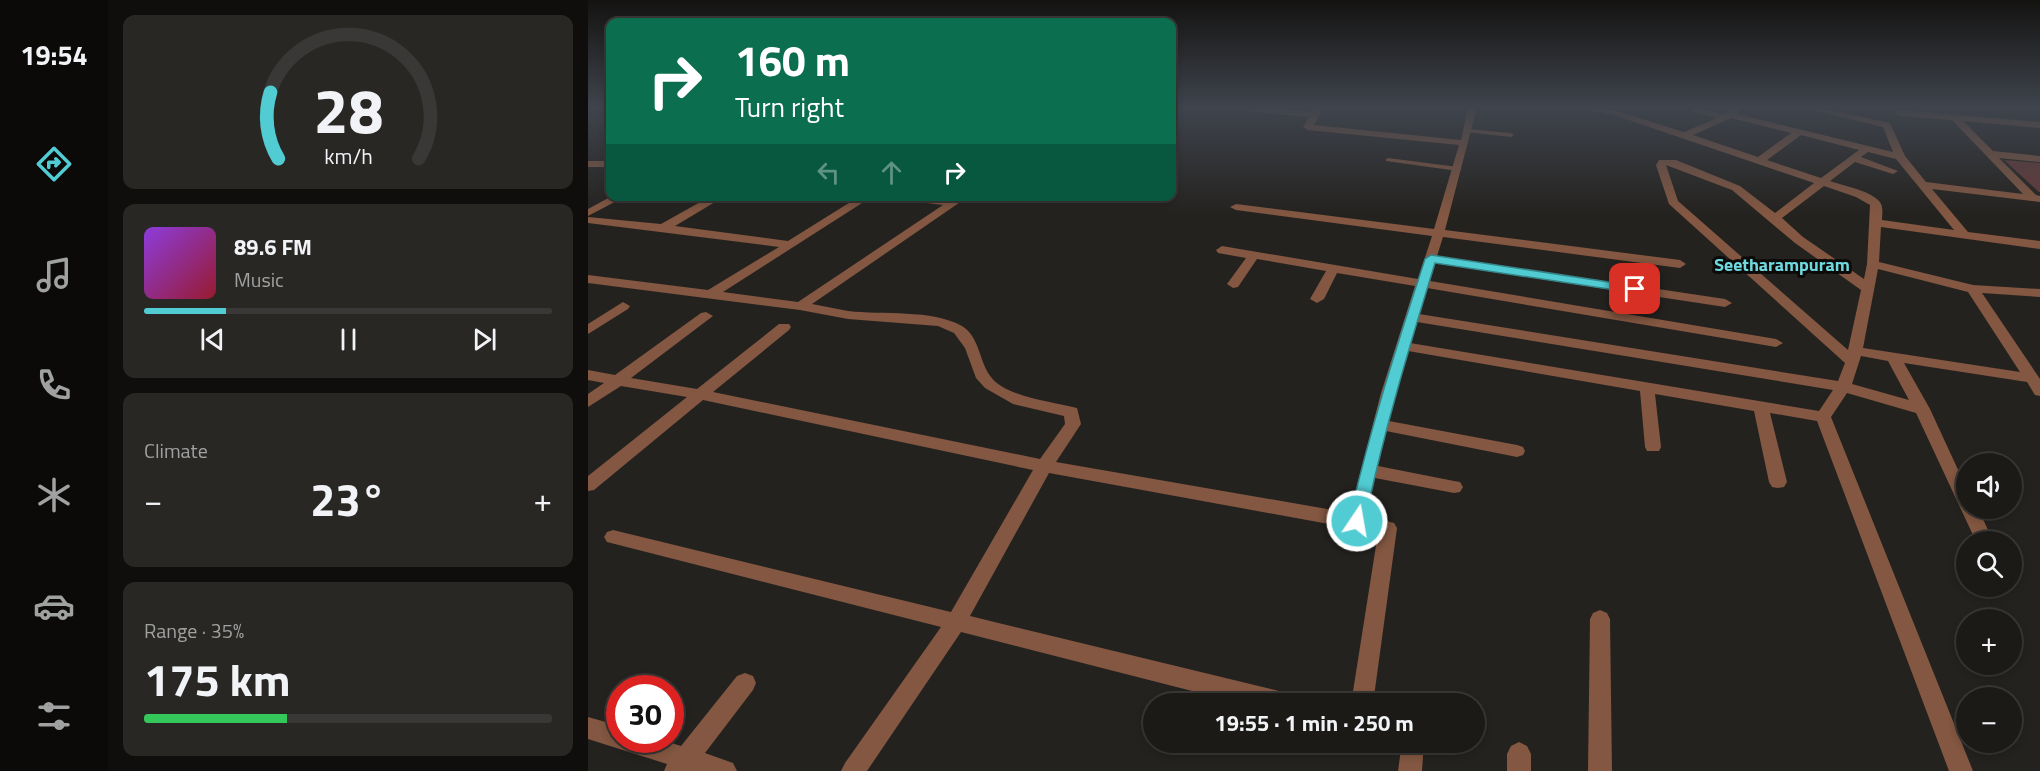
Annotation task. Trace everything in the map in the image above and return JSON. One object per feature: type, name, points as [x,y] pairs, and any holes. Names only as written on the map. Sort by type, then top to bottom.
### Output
[{"type":"street","points":[[1357,521],[1368,470],[1411,317],[1424,284],[1465,143]]},
{"type":"street","points":[[1708,143],[1860,195],[1875,203],[1873,264],[1854,357],[1843,387],[1822,417]]},
{"type":"street","points":[[1759,161],[1784,143]]},
{"type":"street","points":[[1846,143],[1900,157]]},
{"type":"street","points":[[1894,143],[1900,157],[1965,236]]},
{"type":"street","points":[[1981,143],[2037,199]]},
{"type":"street","points":[[1775,218],[1868,148]]},
{"type":"street","points":[[1993,154],[2040,159]]},
{"type":"street","points":[[1853,158],[1893,171]]},
{"type":"street","points":[[1869,289],[1799,240],[1775,218],[1724,181],[1672,162],[1663,162],[1661,165],[1673,202],[1854,357],[1894,359],[2030,378]]},
{"type":"street","points":[[588,164],[606,164]]},
{"type":"street","points":[[1924,185],[2037,199]]},
{"type":"street","points":[[588,213],[611,201]]},
{"type":"street","points":[[663,228],[711,201]]},
{"type":"street","points":[[710,295],[860,201]]},
{"type":"street","points":[[800,306],[958,201]]},
{"type":"street","points":[[1236,207],[1680,264]]},
{"type":"street","points":[[588,220],[792,245]]},
{"type":"street","points":[[1876,223],[2040,245]]},
{"type":"street","points":[[1222,250],[1776,343]]},
{"type":"street","points":[[1233,284],[1253,255]]},
{"type":"street","points":[[1431,259],[1725,303]]},
{"type":"street","points":[[1873,264],[1973,289],[2040,293]]},
{"type":"street","points":[[1317,299],[1333,269]]},
{"type":"street","points":[[588,279],[800,306],[848,315],[940,322],[959,330],[972,348],[982,378],[990,385],[1018,400],[1064,408],[1074,417],[1073,424],[1044,466],[956,622],[853,771]]},
{"type":"street","points":[[1973,289],[2040,391]]},
{"type":"street","points":[[588,330],[623,306]]},
{"type":"street","points":[[588,402],[706,316]]},
{"type":"street","points":[[1411,317],[1843,387],[1922,409]]},
{"type":"street","points":[[588,485],[784,327]]},
{"type":"street","points":[[1403,346],[1822,417]]},
{"type":"street","points":[[1894,359],[1922,409],[1956,482]]},
{"type":"street","points":[[588,375],[701,394],[1044,466],[1389,528],[1364,693]]},
{"type":"street","points":[[1647,388],[1653,447]]},
{"type":"street","points":[[1761,406],[1778,482]]},
{"type":"street","points":[[1822,417],[1961,771]]},
{"type":"street","points":[[1381,425],[1517,451]]},
{"type":"street","points":[[1368,470],[1454,487]]},
{"type":"street","points":[[1974,519],[1979,530]]},
{"type":"street","points":[[613,537],[1243,693]]},
{"type":"street","points":[[1600,619],[1600,771]]},
{"type":"street","points":[[682,764],[746,683]]},
{"type":"street","points":[[588,728],[606,733]]},
{"type":"street","points":[[657,753],[682,764],[724,771]]},
{"type":"street","points":[[1410,771],[1412,753]]},
{"type":"lane","points":[[1388,160],[1458,169]]},
{"type":"shaded area","points":[[2004,160],[2040,163],[2040,192],[2039,192]]},
{"type":"district","name":"Seetharampuram","points":[[1782,264]]},
{"type":"route","points":[[1357,521],[1368,470],[1411,317],[1431,259],[1635,289]]}]
